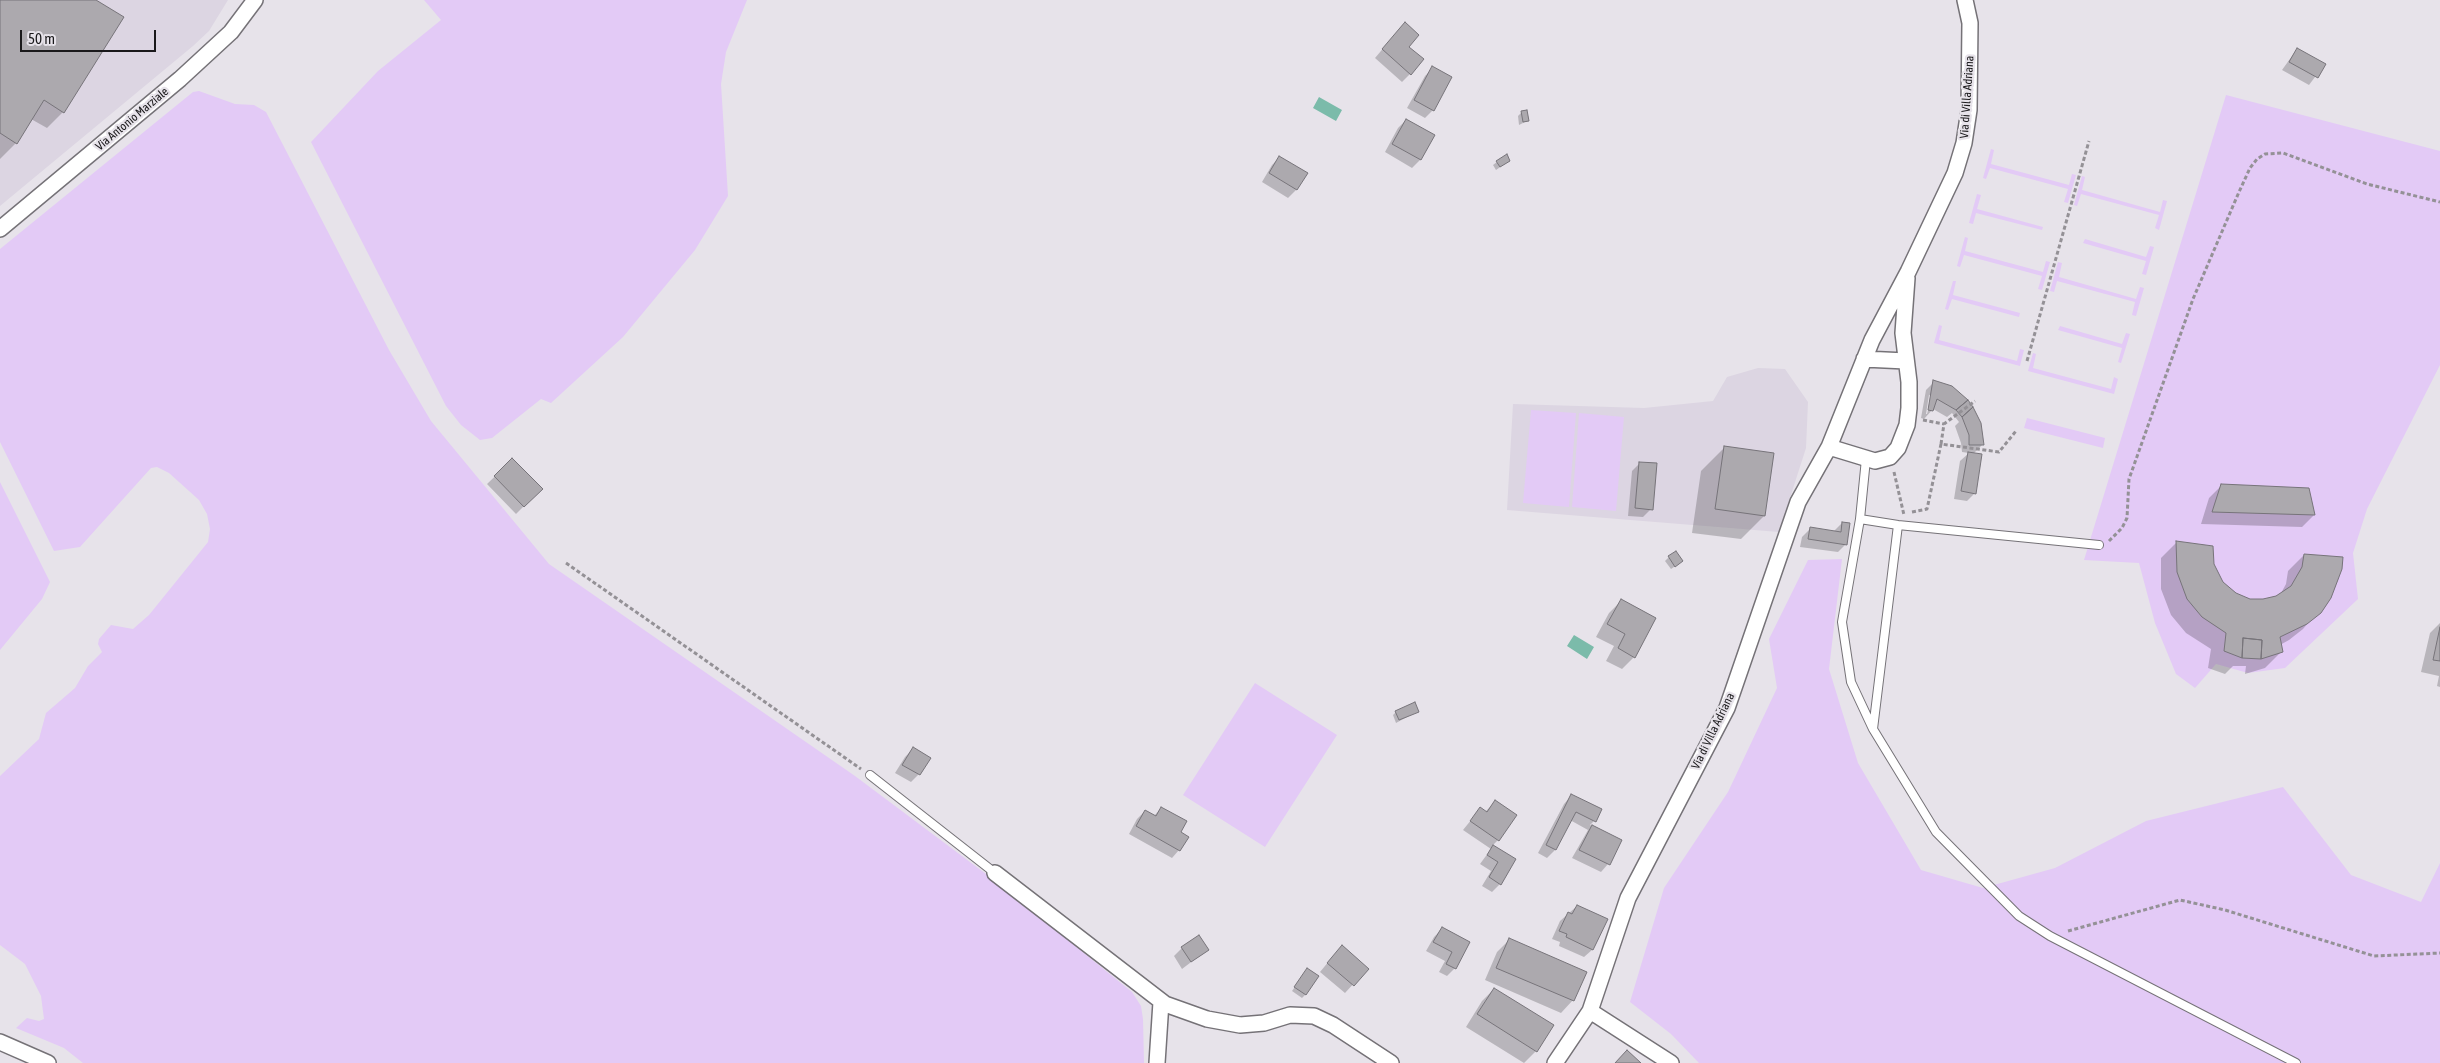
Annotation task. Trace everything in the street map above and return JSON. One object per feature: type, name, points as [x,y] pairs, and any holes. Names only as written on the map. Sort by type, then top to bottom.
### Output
[{"type":"street","name":"Via Antonio Marziale","points":[[0,229],[180,79],[232,32],[255,0]]},
{"type":"street","name":"Via di Villa Adriana","points":[[1555,1063],[1590,1011],[1628,898],[1727,708],[1798,502],[1829,447],[1879,326],[1908,272],[1951,183],[1964,143],[1969,110],[1970,17],[1965,0]]},
{"type":"street","name":"Via di Villa Adriana","points":[[1890,457],[1898,448],[1908,417],[1909,389],[1903,328],[1908,272]]},
{"type":"street","points":[[1864,359],[1906,361]]},
{"type":"street","points":[[1829,447],[1877,461],[1890,457]]},
{"type":"street","points":[[995,873],[1161,1002],[1207,1019],[1240,1025],[1264,1023],[1290,1015],[1314,1016],[1333,1025],[1391,1063]]},
{"type":"street","points":[[1157,1063],[1161,1002]]},
{"type":"street","points":[[1590,1011],[1672,1063]]},
{"type":"street","points":[[0,1042],[48,1063]]},
{"type":"lane","points":[[1866,458],[1860,519],[1842,622],[1851,682],[1873,729],[1936,832],[2019,916],[2050,936],[2296,1063]]},
{"type":"lane","points":[[1860,519],[1898,525],[2099,545]]},
{"type":"lane","points":[[1873,729],[1898,525]]},
{"type":"lane","points":[[870,775],[995,873]]},
{"type":"path","points":[[2028,361],[2089,141]]},
{"type":"path","points":[[2099,545],[2113,539],[2127,518],[2129,479],[2194,299],[2239,192],[2257,159],[2265,154],[2283,153],[2367,184],[2440,202]]},
{"type":"path","points":[[1904,514],[1927,509],[1944,424],[1974,401]]},
{"type":"path","points":[[1908,417],[1944,424]]},
{"type":"path","points":[[1941,444],[1999,452],[2016,431]]},
{"type":"path","points":[[1890,457],[1904,514],[1898,525]]},
{"type":"path","points":[[566,563],[870,775]]},
{"type":"path","points":[[2050,936],[2180,900],[2226,910],[2374,956],[2440,953]]},
{"type":"shaded area","points":[[0,0],[228,0],[209,31],[193,46],[0,206]]},
{"type":"shaded area","points":[[424,0],[747,0],[726,52],[721,84],[728,196],[695,250],[623,337],[551,403],[541,399],[492,438],[480,440],[461,425],[446,406],[311,142],[378,71],[441,20]]},
{"type":"shaded area","points":[[199,91],[235,104],[254,105],[266,112],[389,350],[431,421],[549,564],[855,776],[990,877],[1132,992],[1141,1006],[1144,1063],[83,1063],[64,1048],[16,1028],[27,1018],[39,1021],[44,1019],[41,996],[25,964],[0,945],[0,776],[39,739],[46,713],[75,688],[88,666],[102,652],[98,644],[99,639],[111,625],[133,629],[149,615],[208,542],[210,529],[207,514],[199,500],[169,473],[157,467],[151,468],[80,547],[54,551],[0,442],[0,249],[193,92]]},
{"type":"shaded area","points":[[2226,95],[2440,151],[2440,365],[2367,509],[2353,553],[2358,599],[2285,668],[2248,673],[2216,664],[2195,688],[2176,674],[2155,623],[2139,563],[2084,560]]},
{"type":"shaded area","points":[[1319,97],[1342,110],[1336,121],[1313,108]]},
{"type":"shaded area","points":[[1991,149],[1994,150],[1991,164],[2069,185],[2072,174],[2076,175],[2068,203],[2064,202],[2068,189],[1990,168],[1986,179],[1983,178]]},
{"type":"shaded area","points":[[2082,176],[2085,177],[2082,190],[2160,212],[2163,200],[2167,201],[2159,230],[2155,228],[2159,215],[2081,194],[2077,206],[2074,205]]},
{"type":"shaded area","points":[[1977,194],[1981,195],[1977,209],[2043,227],[2042,230],[1976,213],[1973,224],[1969,223]]},
{"type":"shaded area","points":[[1965,237],[1968,238],[1965,251],[2043,272],[2046,261],[2050,262],[2042,290],[2038,289],[2042,276],[1964,255],[1960,267],[1957,266]]},
{"type":"shaded area","points":[[2085,239],[2146,257],[2150,246],[2154,247],[2146,275],[2142,274],[2146,261],[2083,243]]},
{"type":"shaded area","points":[[2058,262],[2062,263],[2059,277],[2136,299],[2140,287],[2144,288],[2136,316],[2132,315],[2135,302],[2057,281],[2054,292],[2050,291]]},
{"type":"shaded area","points":[[1953,281],[1956,281],[1953,295],[2020,313],[2019,317],[1952,299],[1948,310],[1945,309]]},
{"type":"shaded area","points":[[1939,325],[1942,326],[1939,340],[2017,361],[2020,349],[2024,350],[2020,366],[1934,343]]},
{"type":"shaded area","points":[[2060,326],[2122,344],[2126,333],[2130,334],[2121,363],[2118,362],[2122,348],[2058,330]]},
{"type":"shaded area","points":[[2033,353],[2036,354],[2033,368],[2111,389],[2114,377],[2118,379],[2114,394],[2028,371]]},
{"type":"shaded area","points":[[1758,368],[1785,369],[1808,402],[1806,448],[1779,532],[1507,510],[1513,404],[1644,408],[1713,401],[1727,377]]},
{"type":"shaded area","points":[[1531,410],[1576,413],[1569,507],[1523,503]]},
{"type":"shaded area","points":[[1579,413],[1624,417],[1616,511],[1572,507]]},
{"type":"shaded area","points":[[2027,418],[2105,438],[2103,448],[2024,428]]},
{"type":"shaded area","points":[[0,482],[50,582],[42,599],[0,650]]},
{"type":"shaded area","points":[[1842,559],[1829,669],[1858,763],[1921,870],[1983,888],[2055,868],[2146,821],[2283,787],[2351,875],[2421,902],[2440,863],[2440,1063],[1699,1063],[1671,1034],[1630,1002],[1664,888],[1728,792],[1777,688],[1769,639],[1808,560]]},
{"type":"shaded area","points":[[1574,635],[1594,647],[1587,659],[1567,646]]},
{"type":"shaded area","points":[[1255,683],[1337,735],[1265,847],[1183,795]]},
{"type":"building","points":[[0,0],[96,0],[124,17],[64,113],[44,100],[17,144],[0,133]]},
{"type":"building","points":[[1405,22],[1419,35],[1409,47],[1424,59],[1411,75],[1382,49]]},
{"type":"building","points":[[2297,48],[2326,64],[2318,78],[2289,62]]},
{"type":"building","points":[[1432,66],[1452,77],[1434,111],[1414,100]]},
{"type":"building","points":[[1527,110],[1529,121],[1523,122],[1521,111]]},
{"type":"building","points":[[1406,119],[1435,135],[1421,160],[1392,144]]},
{"type":"building","points":[[1507,154],[1510,161],[1500,167],[1496,161]]},
{"type":"building","points":[[1279,156],[1308,173],[1297,190],[1269,173]]},
{"type":"building","points":[[1933,380],[1952,386],[1968,400],[1956,410],[1937,399],[1933,411],[1928,410]]},
{"type":"building","points":[[1968,400],[1973,407],[1962,417],[1956,410]]},
{"type":"building","points":[[1973,407],[1981,423],[1984,445],[1969,445],[1969,435],[1962,417]]},
{"type":"building","points":[[1724,446],[1774,453],[1765,516],[1715,509]]},
{"type":"building","points":[[1968,452],[1982,454],[1976,494],[1961,491]]},
{"type":"building","points":[[512,458],[543,489],[524,507],[494,476]]},
{"type":"building","points":[[1639,462],[1657,463],[1653,510],[1635,508]]},
{"type":"building","points":[[2221,484],[2309,488],[2315,515],[2212,512]]},
{"type":"building","points":[[1842,522],[1850,523],[1847,545],[1808,539],[1810,527],[1841,532]]},
{"type":"building","points":[[2176,541],[2213,546],[2214,564],[2223,582],[2236,593],[2250,599],[2276,596],[2291,586],[2302,567],[2304,554],[2343,557],[2342,569],[2331,598],[2321,613],[2307,624],[2280,637],[2283,652],[2261,659],[2262,640],[2243,638],[2242,658],[2224,651],[2226,633],[2202,617],[2187,599],[2177,572]]},
{"type":"building","points":[[1676,551],[1683,561],[1675,567],[1668,556]]},
{"type":"building","points":[[1621,599],[1656,618],[1635,658],[1618,648],[1625,634],[1607,624]]},
{"type":"building","points":[[2440,627],[2440,661],[2433,660]]},
{"type":"building","points":[[2243,638],[2262,640],[2261,659],[2242,658]]},
{"type":"building","points":[[1415,702],[1419,712],[1399,720],[1395,711]]},
{"type":"building","points":[[913,747],[931,758],[920,775],[902,765]]},
{"type":"building","points":[[1571,794],[1602,809],[1596,822],[1576,812],[1556,850],[1546,845]]},
{"type":"building","points":[[1495,800],[1517,815],[1499,841],[1470,821],[1480,807],[1487,812]]},
{"type":"building","points":[[1161,807],[1187,821],[1181,832],[1189,837],[1180,851],[1136,826],[1145,810],[1156,816]]},
{"type":"building","points":[[1592,825],[1622,840],[1610,865],[1579,850]]},
{"type":"building","points":[[1493,845],[1516,859],[1501,885],[1489,877],[1498,862],[1487,855]]},
{"type":"building","points":[[1577,905],[1608,919],[1593,950],[1566,937],[1567,934],[1559,931],[1568,912],[1572,914]]},
{"type":"building","points":[[1442,927],[1470,942],[1456,969],[1446,964],[1452,952],[1433,942]]},
{"type":"building","points":[[1199,935],[1209,950],[1191,962],[1181,947]]},
{"type":"building","points":[[1509,938],[1587,972],[1574,1001],[1496,968]]},
{"type":"building","points":[[1342,945],[1369,969],[1354,986],[1327,963]]},
{"type":"building","points":[[1307,968],[1319,976],[1306,995],[1294,987]]},
{"type":"building","points":[[1494,988],[1554,1025],[1537,1052],[1477,1014]]},
{"type":"building","points":[[1627,1050],[1641,1063],[1615,1063]]}]
